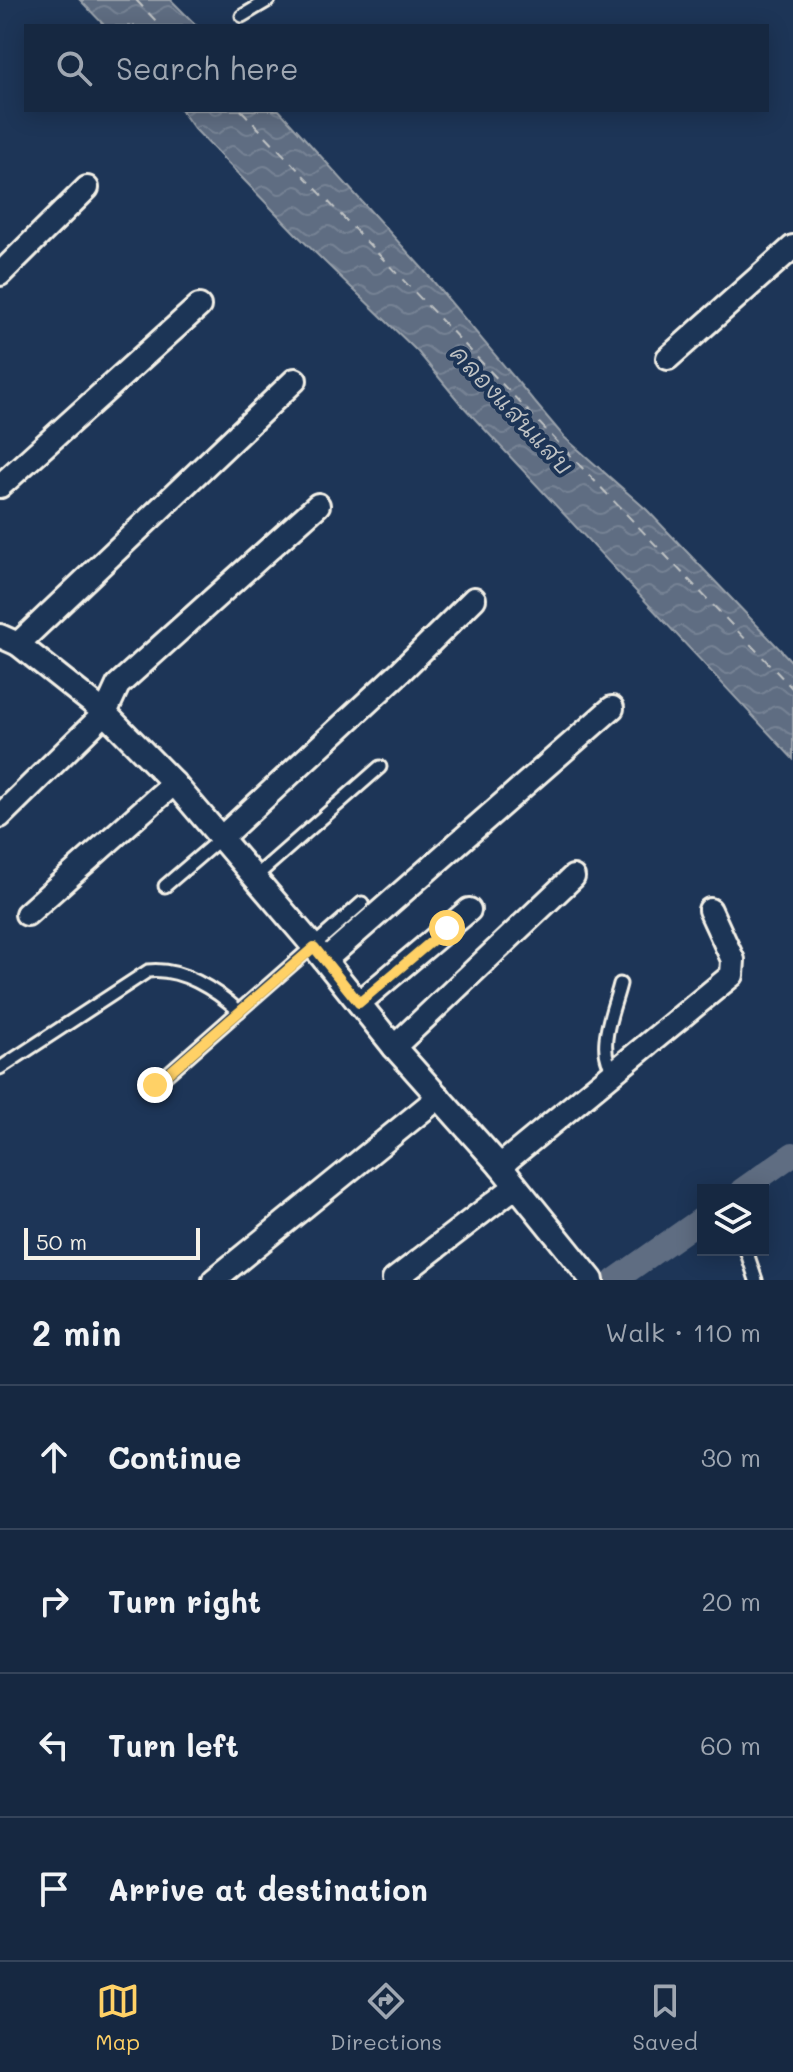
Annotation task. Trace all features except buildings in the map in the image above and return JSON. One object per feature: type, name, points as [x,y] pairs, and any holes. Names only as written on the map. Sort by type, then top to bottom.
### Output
[{"type":"street","points":[[0,274],[87,188]]},
{"type":"street","points":[[668,358],[793,247]]},
{"type":"street","points":[[0,486],[199,306]]},
{"type":"street","points":[[295,380],[9,640],[105,713],[174,783],[394,1047],[500,1166],[592,1279]]},
{"type":"street","points":[[0,816],[105,713],[118,685],[318,505]]},
{"type":"street","points":[[221,838],[474,599]]},
{"type":"street","points":[[319,954],[612,708]]},
{"type":"street","points":[[27,914],[174,783]]},
{"type":"street","points":[[394,1047],[573,877]]},
{"type":"street","points":[[359,1003],[469,910]]},
{"type":"street","points":[[500,1166],[732,975],[733,960],[710,910]]},
{"type":"street","points":[[214,1280],[439,1097]]},
{"type":"street","points":[[394,1280],[516,1186]]},
{"type":"lane","points":[[242,16],[269,0]]},
{"type":"lane","points":[[255,877],[380,767]]},
{"type":"lane","points":[[165,886],[221,838]]},
{"type":"lane","points":[[155,1085],[239,1011],[319,954],[362,903]]},
{"type":"lane","points":[[0,1068],[148,971],[161,969],[172,972],[220,994],[239,1011]]},
{"type":"lane","points":[[615,1072],[608,1065],[605,1043],[620,984]]},
{"type":"lane","points":[[748,1256],[756,1280]]},
{"type":"water","points":[[80,0],[171,0],[195,24],[103,24]]},
{"type":"water","name":"คลองแสนแสบ","points":[[182,112],[281,112],[422,268],[564,437],[647,510],[793,663],[793,759],[460,403],[418,352],[296,234],[194,128]]},
{"type":"waterway","points":[[750,1184],[793,1154]]},
{"type":"waterway","points":[[615,1280],[697,1222]]},
{"type":"ferry route","points":[[136,0],[159,24]]},
{"type":"ferry route","points":[[243,112],[793,689]]},
{"type":"route","points":[[155,1085],[314,947],[359,1003],[447,928]]}]
